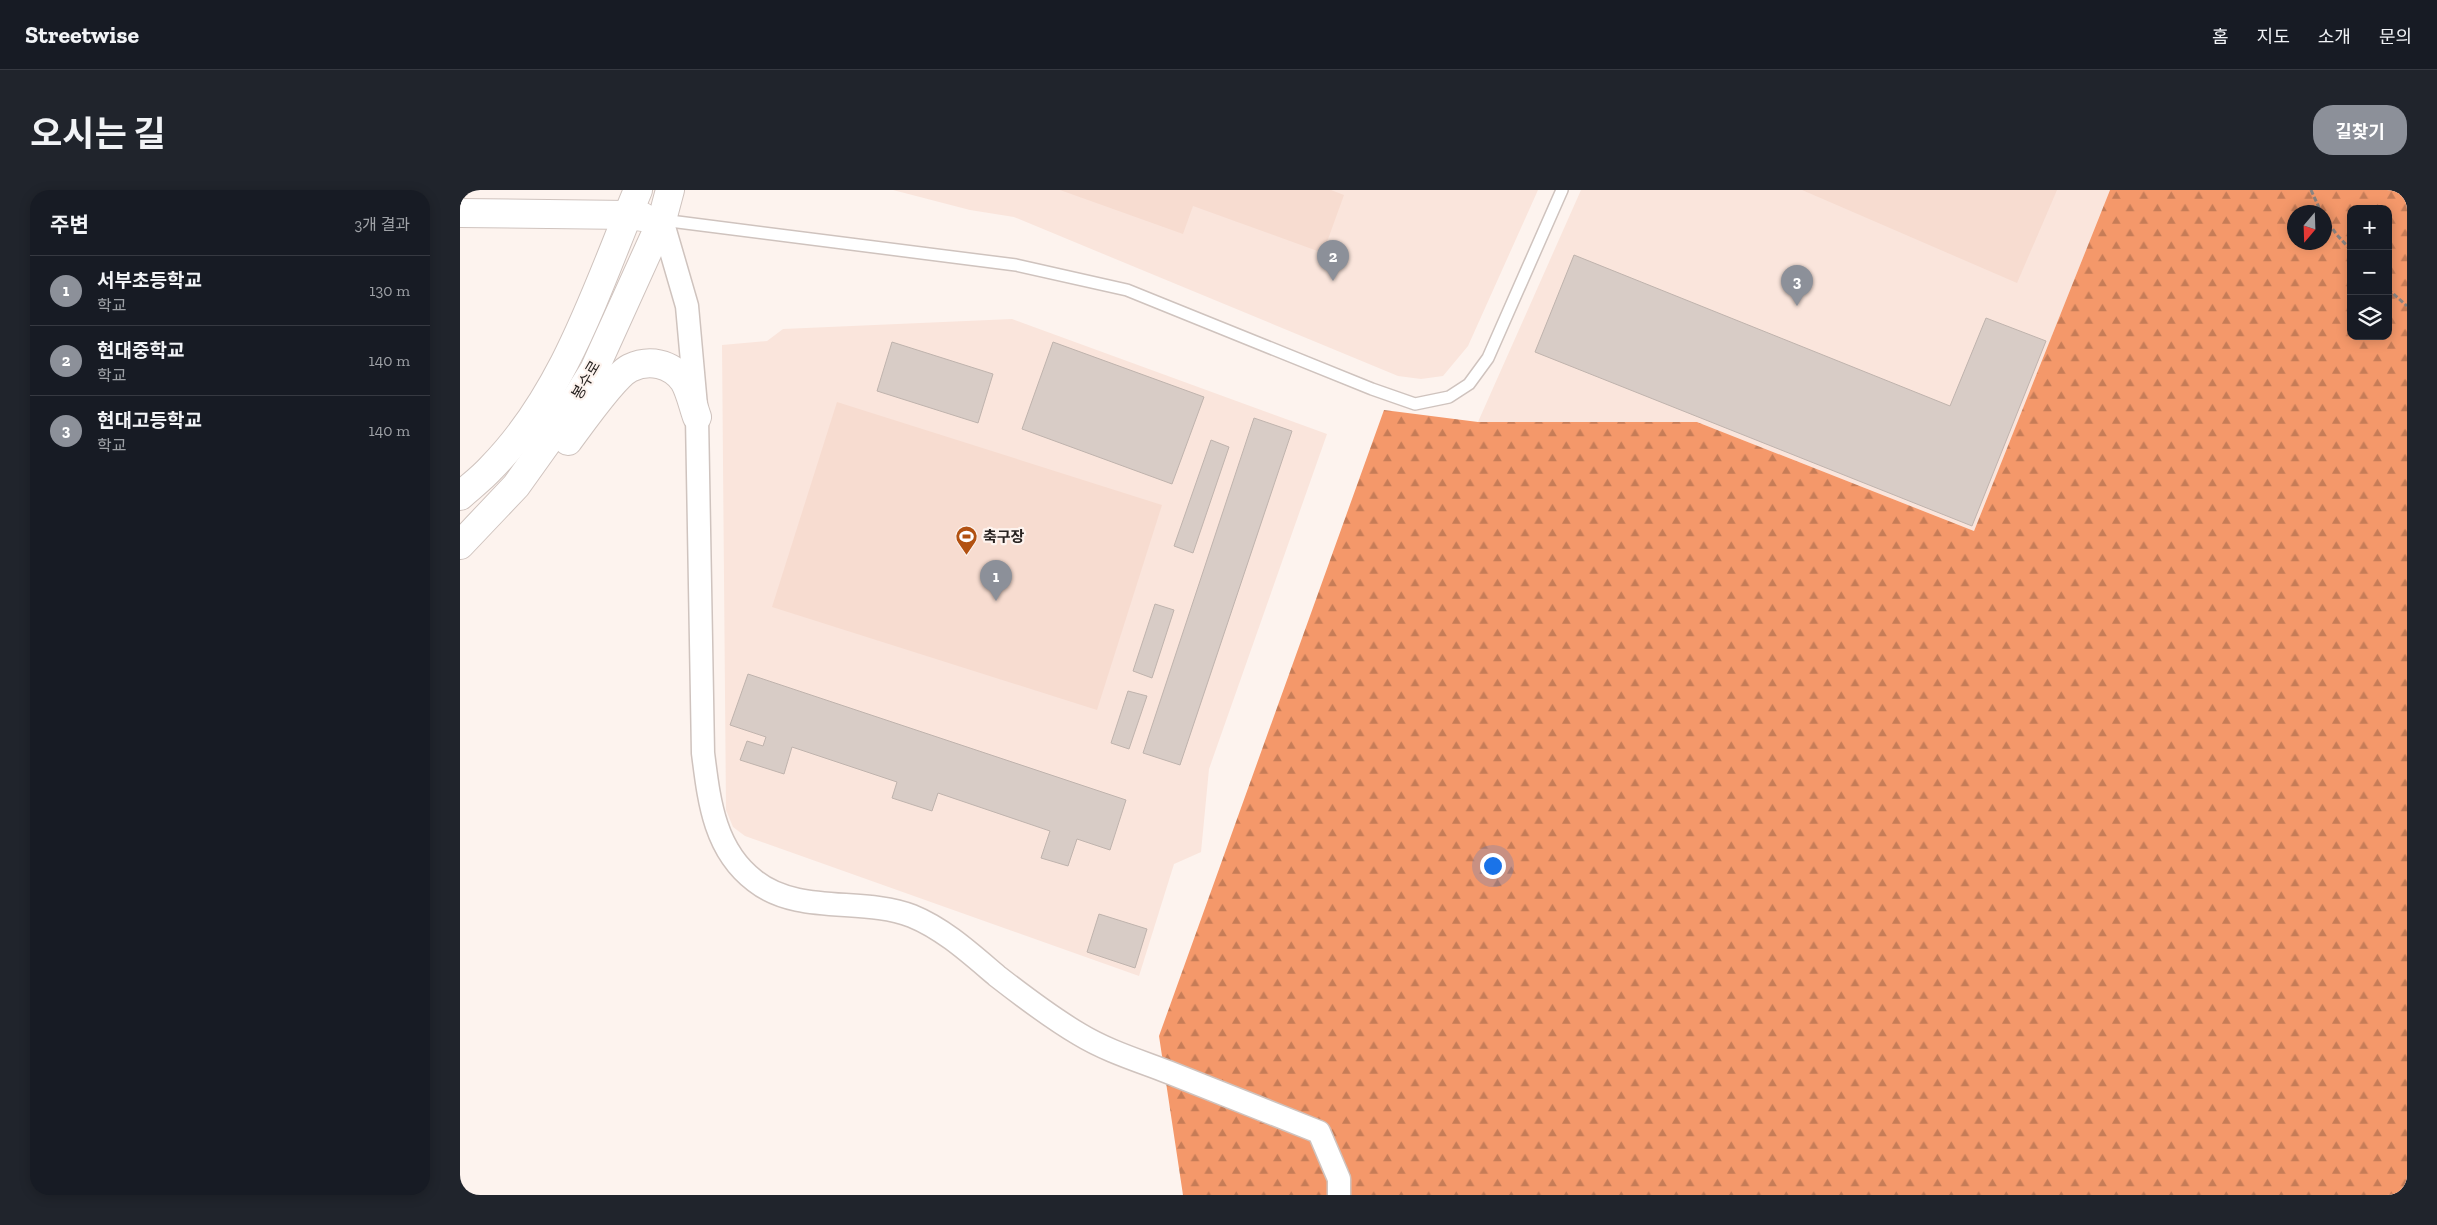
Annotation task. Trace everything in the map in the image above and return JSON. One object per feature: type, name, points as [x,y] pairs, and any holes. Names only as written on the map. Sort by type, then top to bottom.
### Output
[{"type":"main road","name":"봉수로","points":[[460,496],[492,468],[534,415],[567,358],[638,190]]},
{"type":"main road","name":"봉수로","points":[[460,545],[516,486],[594,370],[662,220],[670,190]]},
{"type":"main road","points":[[460,213],[628,215],[662,220]]},
{"type":"main road","points":[[516,486],[562,448],[610,387],[628,368],[648,363],[668,366],[684,382],[697,417]]},
{"type":"street","points":[[662,220],[687,306],[697,417],[703,752],[709,798],[716,825],[729,853],[756,882],[773,892],[813,903],[876,908],[912,916],[957,943],[1053,1018],[1105,1049],[1319,1132],[1339,1179],[1339,1195]]},
{"type":"lane","points":[[662,220],[1016,265],[1127,290],[1372,389],[1415,404],[1449,397],[1469,384],[1488,358],[1562,190]]},
{"type":"path","points":[[2311,190],[2318,205]]},
{"type":"path","points":[[2332,228],[2347,246]]},
{"type":"path","points":[[2392,292],[2407,306]]},
{"type":"shaded area","points":[[893,190],[1538,190],[1468,346],[1443,376],[1421,379],[1398,376],[1014,217],[970,210]]},
{"type":"shaded area","points":[[1060,190],[1331,190],[1344,195],[1323,253],[1193,206],[1183,234]]},
{"type":"shaded area","points":[[1581,190],[2110,190],[1974,531],[1697,422],[1478,422]]},
{"type":"shaded area","points":[[1802,190],[2057,190],[2017,283]]},
{"type":"shaded area","points":[[1012,319],[1327,434],[1209,769],[1201,852],[1174,864],[1139,976],[745,836],[733,827],[726,810],[722,345],[767,341],[783,329]]},
{"type":"shaded area","name":"축구장","points":[[837,402],[1162,505],[1097,710],[772,607]]},
{"type":"green space","points":[[2110,190],[2407,190],[2407,1195],[1183,1195],[1159,1036],[1384,410],[1478,422],[1697,422],[1974,531]]},
{"type":"building","points":[[1574,255],[1950,406],[1986,318],[2046,341],[1972,526],[1535,352]]},
{"type":"building","points":[[892,342],[993,374],[978,423],[877,391]]},
{"type":"building","points":[[1053,342],[1204,397],[1172,484],[1022,429]]},
{"type":"building","points":[[1254,418],[1292,431],[1180,765],[1143,753]]},
{"type":"building","points":[[1211,440],[1229,447],[1193,553],[1174,546]]},
{"type":"building","points":[[1155,604],[1174,610],[1152,678],[1133,671]]},
{"type":"building","points":[[748,674],[1126,800],[1110,850],[1077,839],[1068,866],[1041,858],[1050,831],[938,793],[932,811],[892,798],[897,782],[792,747],[784,774],[740,760],[747,741],[763,746],[766,737],[730,725]]},
{"type":"building","points":[[1128,691],[1147,696],[1129,749],[1111,743]]},
{"type":"building","points":[[1099,914],[1147,929],[1135,968],[1087,952]]},
{"type":"place","name":"현대중학교","points":[[1333,281]]},
{"type":"place","name":"현대고등학교","points":[[1797,306]]},
{"type":"place","name":"축구장","points":[[967,556]]},
{"type":"place","name":"서부초등학교","points":[[996,601]]}]
